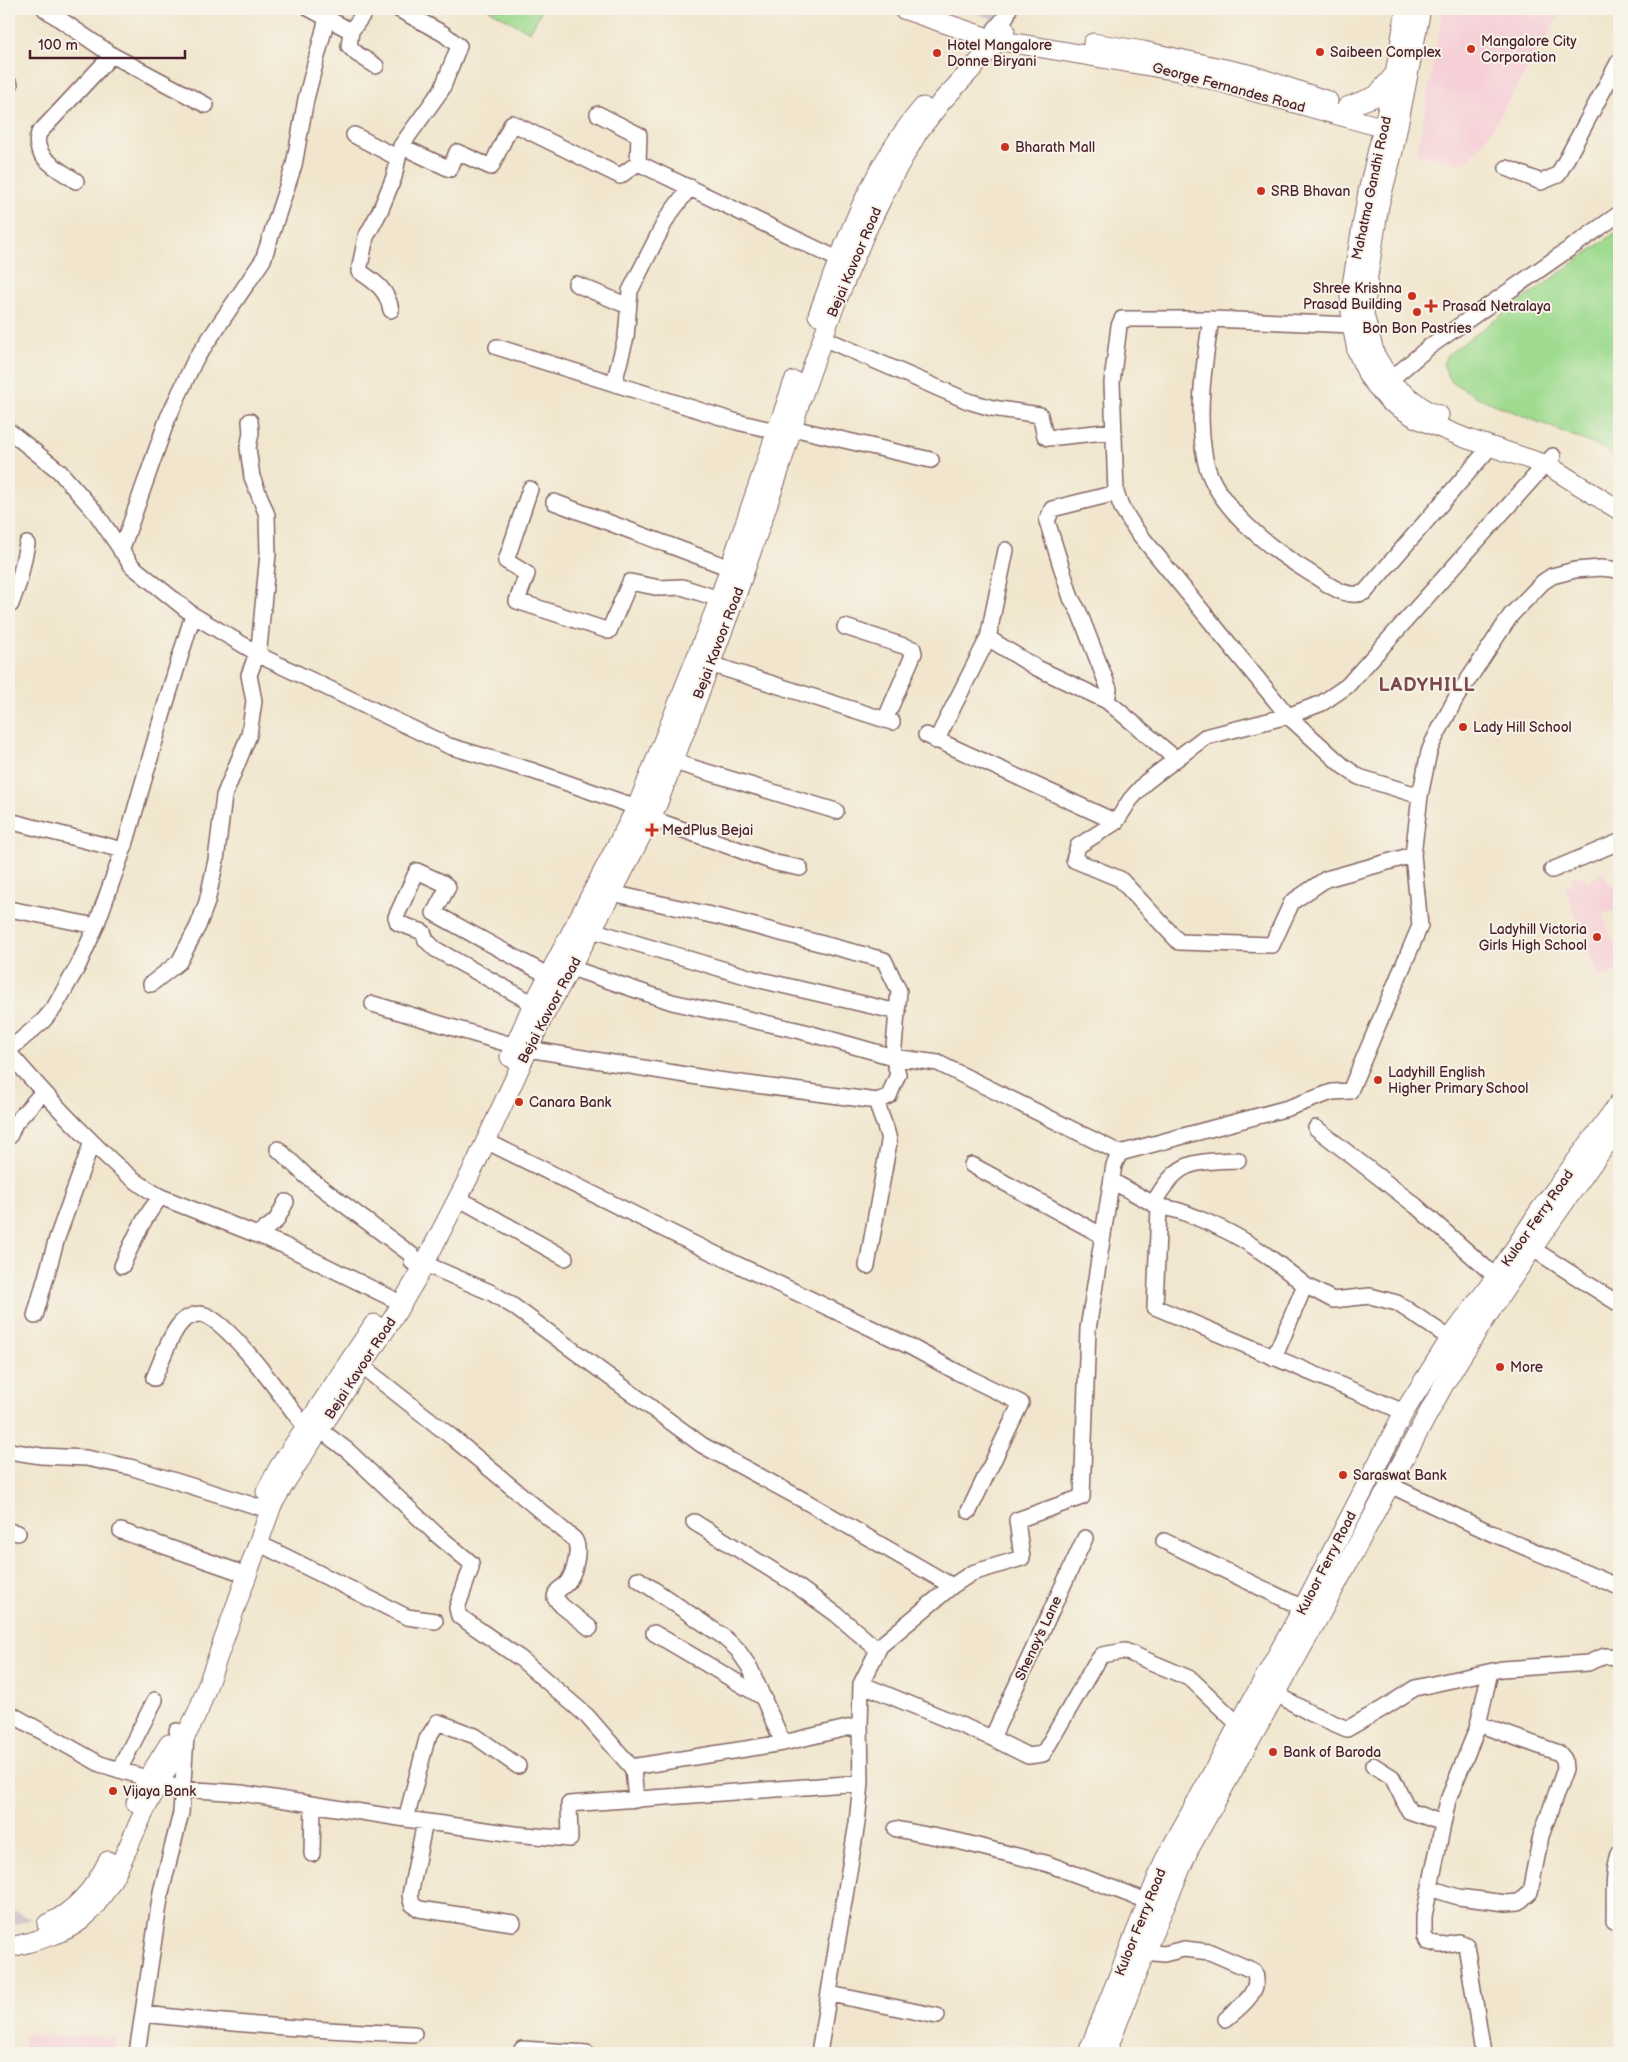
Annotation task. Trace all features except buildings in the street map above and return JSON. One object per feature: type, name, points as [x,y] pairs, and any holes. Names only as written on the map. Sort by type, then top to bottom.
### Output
[{"type":"main road","name":"George Fernandes Road","points":[[903,9],[1000,27]]},
{"type":"main road","name":"George Fernandes Road","points":[[936,9],[1000,27],[1391,124]]},
{"type":"main road","name":"Mahatma Gandhi Road","points":[[1406,9],[1395,74],[1391,124],[1364,315],[1375,355],[1393,385],[1427,411],[1550,460],[1619,510]]},
{"type":"main road","name":"Mahatma Gandhi Road","points":[[1421,9],[1391,124],[1373,171],[1350,296],[1352,325],[1357,351],[1369,376],[1389,401],[1416,418],[1491,446],[1572,465],[1619,496]]},
{"type":"main road","name":"Bejai Kavoor Road","points":[[9,1936],[49,1924],[66,1914],[81,1901],[106,1865],[182,1733],[199,1709],[272,1506],[312,1428],[356,1361],[391,1298],[419,1263],[458,1198],[486,1141],[517,1047],[571,968],[612,892],[647,813],[730,568],[845,263],[918,132],[1000,27]]},
{"type":"main road","points":[[1373,171],[1368,139],[1349,114],[1376,96],[1395,74]]},
{"type":"main road","name":"Bejai Kavoor Road","points":[[356,1361],[393,1318],[517,1047],[534,1004],[647,813],[674,762],[754,544],[784,429],[822,338],[845,263]]},
{"type":"main road","name":"Kuloor Ferry Road","points":[[1088,2053],[1147,1901],[1168,1853],[1238,1726],[1268,1689],[1390,1484],[1443,1386],[1458,1344],[1496,1277],[1540,1210],[1619,1103]]},
{"type":"main road","name":"Kuloor Ferry Road","points":[[1106,2053],[1145,1952],[1189,1849],[1268,1689],[1303,1608],[1404,1412],[1533,1249],[1619,1127]]},
{"type":"main road","name":"Bejai Kavoor Road","points":[[182,1733],[259,1507],[279,1467],[312,1428]]},
{"type":"main road","name":"Bejai Kavoor Road","points":[[9,1948],[62,1930],[80,1921],[94,1907],[117,1868],[151,1799],[154,1781]]},
{"type":"street","points":[[45,9],[112,55],[206,105]]},
{"type":"street","points":[[310,9],[351,31]]},
{"type":"street","points":[[367,9],[351,31],[349,46],[357,54],[376,66]]},
{"type":"street","points":[[391,310],[388,297],[376,283],[359,271],[366,237],[380,211],[394,177],[400,152],[442,89],[459,46],[444,34],[398,9]]},
{"type":"street","points":[[122,551],[167,420],[195,360],[263,260],[294,164],[306,99],[327,18]]},
{"type":"street","points":[[76,181],[43,157],[36,147],[36,139],[39,133],[112,55]]},
{"type":"street","points":[[1507,168],[1541,182],[1558,175],[1619,61]]},
{"type":"street","points":[[598,114],[639,135],[638,163]]},
{"type":"street","points":[[354,135],[450,169],[457,152],[491,167],[512,123],[620,176],[638,163]]},
{"type":"street","points":[[638,163],[845,263]]},
{"type":"street","points":[[614,383],[626,337],[630,291],[666,218],[690,187]]},
{"type":"street","points":[[1390,380],[1429,347],[1619,214]]},
{"type":"street","points":[[576,284],[628,306]]},
{"type":"street","points":[[1352,325],[1210,319],[1122,319],[1119,326],[1112,382],[1116,493],[1122,508],[1136,530],[1288,716],[1343,766],[1359,777],[1420,796]]},
{"type":"street","points":[[1210,319],[1201,389],[1201,431],[1205,461],[1218,490],[1228,505],[1259,537],[1292,562],[1343,592],[1357,596],[1365,592],[1491,446]]},
{"type":"street","points":[[822,338],[968,400],[992,408],[1040,415],[1045,436],[1048,438],[1114,431]]},
{"type":"street","points":[[497,347],[737,422],[784,429],[931,460]]},
{"type":"street","points":[[150,984],[179,962],[198,926],[207,902],[216,860],[224,796],[249,735],[254,700],[249,675],[259,648],[268,554],[267,515],[252,477],[248,448],[251,433],[250,420]]},
{"type":"street","points":[[9,431],[59,471],[96,513],[132,566],[194,615],[257,653],[338,694],[449,746],[533,771],[776,863],[800,868]]},
{"type":"street","points":[[1413,856],[1326,879],[1292,902],[1272,945],[1179,942],[1120,879],[1074,860],[1078,846],[1116,822],[1130,800],[1146,782],[1204,737],[1288,716],[1322,702],[1347,686],[1550,460]]},
{"type":"street","points":[[530,489],[506,561],[527,574],[517,601],[609,631],[630,582],[660,588],[682,587],[720,599]]},
{"type":"street","points":[[1106,701],[1109,689],[1079,612],[1071,598],[1047,521],[1052,509],[1116,493]]},
{"type":"street","points":[[554,502],[730,568]]},
{"type":"street","points":[[9,604],[11,604],[19,582],[27,544]]},
{"type":"street","points":[[1006,550],[988,638],[931,738],[1116,822]]},
{"type":"street","points":[[571,968],[672,1002],[801,1031],[893,1057],[938,1063],[1120,1153],[1288,1108],[1332,1092],[1350,1091],[1420,926],[1413,856],[1420,796],[1429,752],[1433,742],[1456,698],[1511,615],[1544,582],[1552,576],[1564,572],[1587,568],[1619,570]]},
{"type":"street","points":[[194,615],[123,850],[96,926],[78,966],[54,1008],[10,1058],[92,1142],[125,1174],[142,1187],[161,1197],[283,1245],[391,1298]]},
{"type":"street","points":[[710,664],[888,721],[914,653],[913,649],[845,627]]},
{"type":"street","points":[[988,638],[1044,672],[1106,701],[1176,759]]},
{"type":"street","points":[[674,762],[836,811]]},
{"type":"street","points":[[9,820],[123,850]]},
{"type":"street","points":[[1552,870],[1619,842]]},
{"type":"street","points":[[423,932],[448,887],[443,882],[418,871],[396,920],[423,932],[426,940],[436,949],[534,1004]]},
{"type":"street","points":[[374,1004],[517,1047],[710,1079],[877,1101],[889,1096],[898,1074],[893,1057],[899,991],[884,960],[612,892]]},
{"type":"street","points":[[9,909],[96,926]]},
{"type":"street","points":[[434,913],[549,976]]},
{"type":"street","points":[[592,930],[752,978],[898,1012]]},
{"type":"street","points":[[9,1137],[15,1123],[43,1092]]},
{"type":"street","points":[[867,1266],[889,1142],[887,1131],[878,1112],[877,1101]]},
{"type":"street","points":[[1316,1128],[1416,1206],[1496,1277]]},
{"type":"street","points":[[486,1141],[690,1242],[909,1346],[1021,1403],[969,1511]]},
{"type":"street","points":[[35,1316],[57,1238],[92,1142]]},
{"type":"street","points":[[278,1149],[306,1176],[413,1256],[419,1263],[492,1293],[513,1306],[702,1445],[952,1586]]},
{"type":"street","points":[[819,2053],[857,1823],[861,1784],[861,1684],[880,1646],[952,1586],[972,1573],[1022,1558],[1017,1520],[1082,1497],[1088,1329],[1114,1165],[1120,1153]]},
{"type":"street","points":[[1238,1160],[1198,1161],[1176,1171],[1163,1186],[1156,1206],[1155,1307],[1404,1412]]},
{"type":"street","points":[[972,1165],[1103,1236]]},
{"type":"street","points":[[1112,1181],[1156,1206],[1172,1208],[1226,1229],[1265,1252],[1305,1285],[1333,1300],[1370,1296],[1397,1303],[1458,1344]]},
{"type":"street","points":[[122,1266],[147,1214],[161,1197]]},
{"type":"street","points":[[458,1198],[565,1258]]},
{"type":"street","points":[[257,1235],[276,1221],[286,1202]]},
{"type":"street","points":[[1533,1249],[1619,1304]]},
{"type":"street","points":[[1274,1358],[1305,1285]]},
{"type":"street","points":[[154,1378],[175,1330],[182,1321],[199,1313],[206,1315],[235,1339],[312,1428],[348,1451],[436,1534],[471,1563],[457,1608],[459,1616],[521,1659],[587,1716],[631,1767],[636,1800]]},
{"type":"street","points":[[356,1361],[574,1538],[577,1550],[571,1575],[569,1581],[557,1590],[555,1598],[557,1602],[590,1628]]},
{"type":"street","points":[[9,1451],[41,1456],[86,1458],[130,1468],[259,1507]]},
{"type":"street","points":[[1390,1484],[1489,1532],[1619,1587]]},
{"type":"street","points":[[694,1522],[790,1581],[836,1614],[878,1650]]},
{"type":"street","points":[[121,1531],[236,1571]]},
{"type":"street","name":"Shenoy's Lane","points":[[992,1738],[1085,1538]]},
{"type":"street","points":[[1164,1541],[1303,1608]]},
{"type":"street","points":[[258,1544],[406,1617],[434,1621]]},
{"type":"street","points":[[638,1578],[730,1641],[744,1658],[784,1743]]},
{"type":"street","points":[[654,1633],[764,1698]]},
{"type":"street","points":[[861,1684],[992,1738],[1028,1756],[1043,1754],[1102,1655],[1125,1651],[1191,1679],[1238,1726]]},
{"type":"street","points":[[1268,1689],[1310,1713],[1347,1729],[1415,1688],[1490,1672],[1588,1662],[1605,1656],[1619,1657]]},
{"type":"street","points":[[1483,2053],[1466,1945],[1459,1942],[1441,1945],[1428,1942],[1424,1936],[1424,1916],[1448,1800],[1478,1724],[1490,1672]]},
{"type":"street","points":[[119,1770],[155,1700]]},
{"type":"street","points":[[9,1713],[100,1764],[182,1788],[241,1793],[425,1822],[514,1834],[570,1839],[569,1804],[861,1784]]},
{"type":"street","points":[[406,1819],[427,1739],[438,1722],[474,1736],[518,1766]]},
{"type":"street","points":[[1430,1888],[1458,1897],[1506,1903],[1519,1902],[1530,1892],[1541,1836],[1565,1769],[1564,1759],[1559,1753],[1478,1724]]},
{"type":"street","points":[[631,1767],[784,1743],[860,1725]]},
{"type":"street","points":[[137,2053],[161,1892],[181,1813],[182,1733]]},
{"type":"street","points":[[1373,1765],[1392,1777],[1410,1810],[1443,1823]]},
{"type":"street","points":[[312,1854],[313,1804]]},
{"type":"street","points":[[425,1822],[410,1895],[412,1904],[419,1909],[513,1923]]},
{"type":"street","points":[[896,1829],[1048,1864],[1147,1901]]},
{"type":"street","points":[[1614,1922],[1614,1878],[1619,1854]]},
{"type":"street","points":[[1145,1952],[1164,1954],[1184,1949],[1210,1952],[1254,1972],[1256,1976],[1251,1996],[1226,2019]]},
{"type":"street","points":[[830,1994],[937,2016]]},
{"type":"street","points":[[143,2014],[336,2032],[414,2034]]},
{"type":"street","points":[[522,2049],[587,2053]]},
{"type":"shaded area","points":[[963,9],[1019,9],[1014,26]]},
{"type":"shaded area","points":[[1443,9],[1563,9],[1485,141],[1463,165],[1417,154]]},
{"type":"shaded area","name":"Ladyhill Victoria Girls High School","points":[[1604,871],[1609,885],[1619,882],[1619,913],[1616,910],[1603,914],[1619,959],[1619,971],[1598,978],[1565,887],[1573,884],[1571,877],[1583,876],[1587,881]]},
{"type":"shaded area","points":[[9,1909],[32,1919],[9,1926]]},
{"type":"shaded area","points":[[24,2035],[117,2037],[114,2053],[24,2053]]},
{"type":"green space","points":[[488,9],[542,9],[530,32]]},
{"type":"green space","points":[[1619,230],[1619,461],[1605,449],[1477,397],[1452,382],[1443,365],[1447,355]]},
{"type":"place","name":"Mangalore City Corporation","points":[[1471,49]]},
{"type":"place","name":"Saibeen Complex","points":[[1320,52]]},
{"type":"place","name":"Hotel Mangalore Donne Biryani","points":[[937,53]]},
{"type":"place","name":"Bharath Mall","points":[[1005,147]]},
{"type":"place","name":"SRB Bhavan","points":[[1261,191]]},
{"type":"place","name":"Shree Krishna Prasad Building","points":[[1412,296]]},
{"type":"place","name":"Prasad Netralaya","points":[[1431,306]]},
{"type":"place","name":"Bon Bon Pastries","points":[[1417,312]]},
{"type":"place","name":"Lady Hill School","points":[[1463,727]]},
{"type":"place","name":"MedPlus Bejai","points":[[652,830]]},
{"type":"place","name":"Ladyhill Victoria Girls High School","points":[[1597,937]]},
{"type":"place","name":"Ladyhill English Higher Primary School","points":[[1378,1080]]},
{"type":"place","name":"Canara Bank","points":[[519,1102]]},
{"type":"place","name":"More","points":[[1500,1367]]},
{"type":"place","name":"Saraswat Bank","points":[[1343,1475]]},
{"type":"place","name":"Bank of Baroda","points":[[1273,1752]]},
{"type":"place","name":"Vijaya Bank","points":[[113,1791]]},
{"type":"district","name":"LADYHILL","points":[[1427,684]]}]
